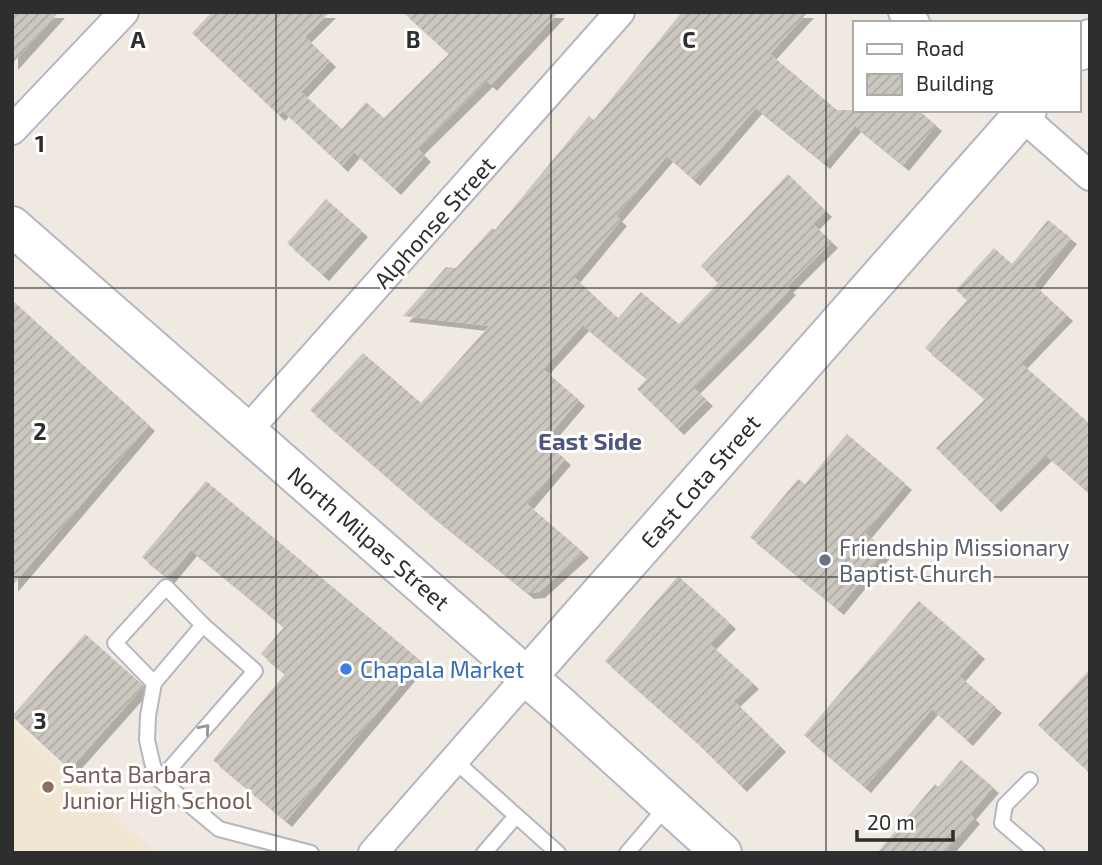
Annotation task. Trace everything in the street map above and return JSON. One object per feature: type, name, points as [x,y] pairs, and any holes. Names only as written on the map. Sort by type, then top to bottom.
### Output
[{"type":"main road","name":"East Cota Street","points":[[527,677],[1021,112]]},
{"type":"main road","name":"North Milpas Street","points":[[12,226],[527,677],[722,853]]},
{"type":"street","points":[[12,130],[124,12]]},
{"type":"street","name":"Alphonse Street","points":[[247,430],[620,12]]},
{"type":"street","points":[[1021,112],[1090,176]]},
{"type":"street","name":"East Cota Street","points":[[373,853],[527,677]]},
{"type":"lane","points":[[154,683],[116,643],[166,587],[203,625],[255,671],[160,780]]},
{"type":"lane","points":[[203,625],[154,683],[147,740],[153,766],[160,780],[219,829],[311,853]]},
{"type":"lane","points":[[454,760],[558,853]]},
{"type":"lane","points":[[1030,780],[1005,805],[1002,822],[1037,853]]},
{"type":"lane","points":[[627,853],[669,804]]},
{"type":"lane","points":[[484,853],[516,816]]},
{"type":"shaded area","name":"Santa Barbara Junior High School","points":[[12,722],[156,853],[12,853]]},
{"type":"building","points":[[12,12],[59,12],[12,64]]},
{"type":"building","points":[[212,12],[330,12],[305,37],[330,61],[301,92],[342,129],[366,102],[384,118],[449,54],[403,12],[559,12],[491,85],[487,81],[418,149],[425,156],[395,189],[354,152],[342,166],[283,111],[279,115],[192,33]]},
{"type":"building","points":[[682,12],[808,12],[770,54],[837,110],[920,112],[936,125],[903,165],[855,126],[824,163],[756,108],[694,180],[667,156],[616,216],[621,220],[574,277],[618,318],[641,292],[679,324],[718,283],[701,266],[788,174],[826,211],[813,224],[832,242],[787,287],[790,289],[748,334],[694,388],[707,400],[678,429],[637,389],[647,379],[583,325],[543,369],[579,400],[544,441],[565,459],[527,504],[583,552],[539,592],[528,593],[425,510],[310,410],[363,353],[421,403],[489,326],[403,316],[446,267],[456,268],[492,228],[495,230],[589,116],[594,120]]},
{"type":"building","points":[[326,199],[362,231],[323,275],[287,243]]},
{"type":"building","points":[[1048,220],[1071,238],[1034,285],[1067,315],[1021,363],[1090,424],[1090,494],[1046,455],[995,506],[936,448],[985,399],[925,348],[967,300],[956,290],[994,248],[1012,264]]},
{"type":"building","points":[[12,300],[149,425],[12,586]]},
{"type":"building","points":[[847,434],[906,484],[865,533],[886,550],[838,609],[750,537],[798,479],[805,484]]},
{"type":"building","points":[[206,481],[421,661],[286,821],[213,760],[285,674],[261,654],[284,627],[191,550],[168,578],[142,557]]},
{"type":"building","points":[[678,576],[730,623],[710,644],[753,683],[734,701],[780,746],[741,786],[693,739],[605,661]]},
{"type":"building","points":[[919,601],[979,653],[959,676],[996,707],[967,740],[932,709],[865,787],[804,735]]},
{"type":"building","points":[[85,634],[144,686],[70,769],[12,716]]},
{"type":"building","points":[[1090,669],[1090,773],[1038,725]]},
{"type":"building","points":[[961,760],[993,787],[970,814],[974,818],[944,853],[877,853],[935,784],[938,787]]},
{"type":"place","name":"Friendship Missionary Baptist Church","points":[[825,560]]},
{"type":"place","name":"Chapala Market","points":[[346,669]]},
{"type":"place","name":"Santa Barbara Junior High School","points":[[48,787]]},
{"type":"district","name":"East Side","points":[[590,440]]}]
